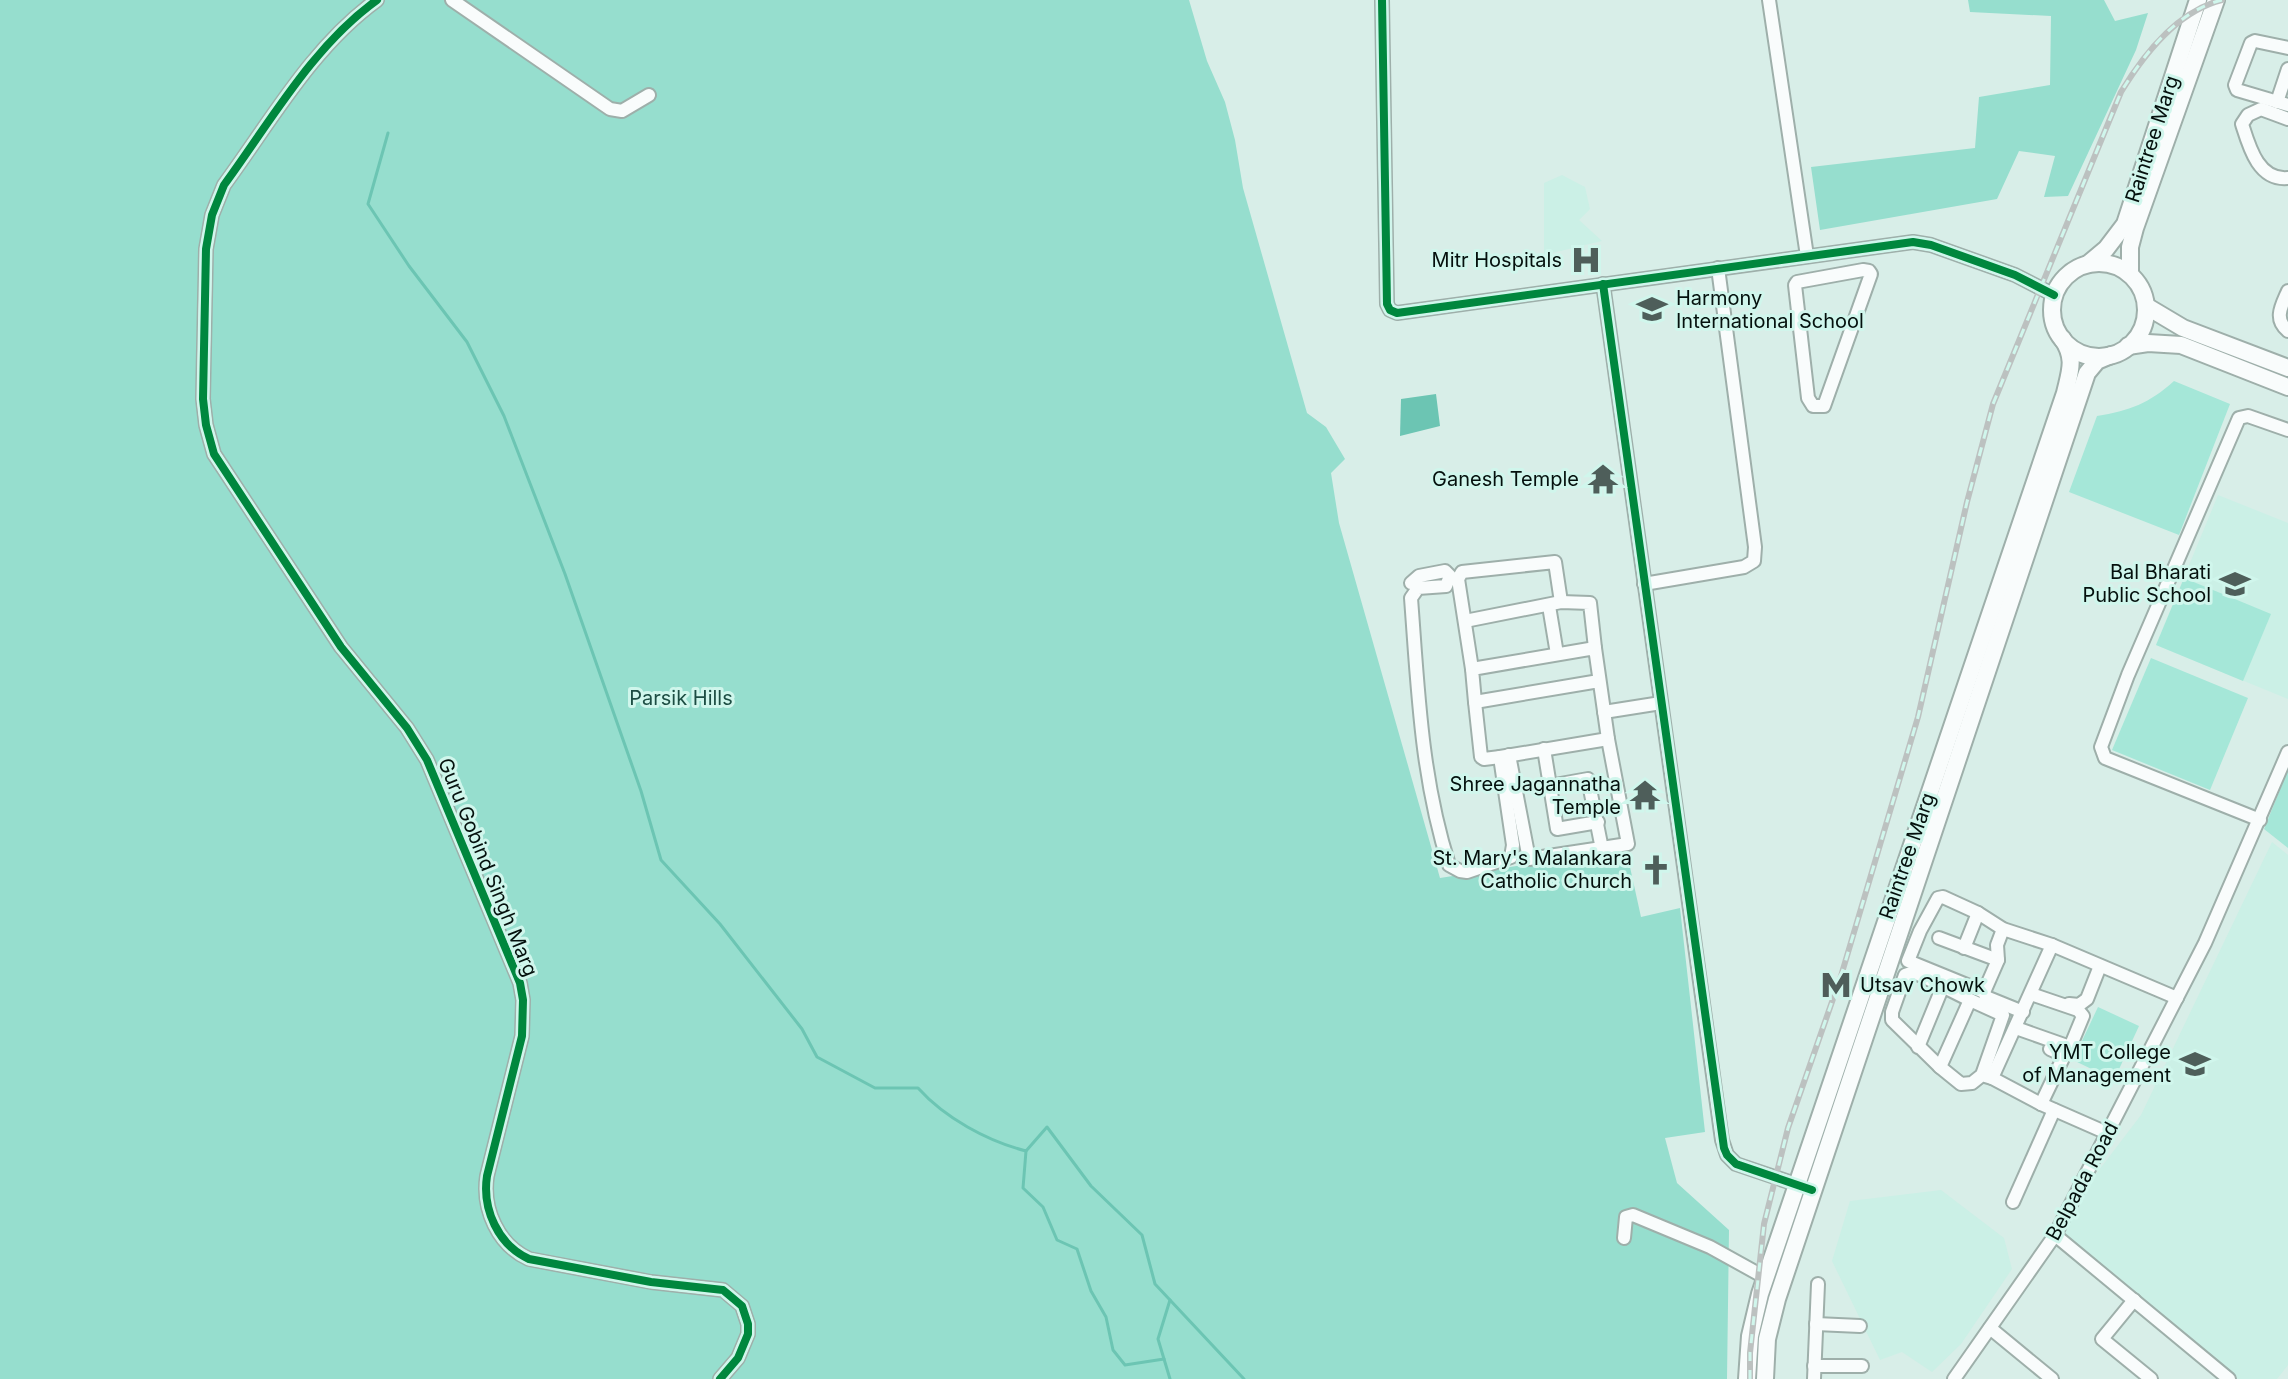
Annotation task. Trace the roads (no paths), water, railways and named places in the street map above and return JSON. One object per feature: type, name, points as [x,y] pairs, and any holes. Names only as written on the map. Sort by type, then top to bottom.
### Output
[{"type":"main road","name":"Raintree Marg","points":[[2087,265],[2106,249],[2125,224],[2198,0]]},
{"type":"main road","name":"Raintree Marg","points":[[2130,274],[2130,247],[2135,228],[2216,0]]},
{"type":"main road","points":[[2128,346],[2143,324],[2146,306],[2141,289],[2130,274],[2105,263],[2087,265],[2070,273],[2054,295],[2052,313],[2062,338],[2084,354],[2111,355],[2128,346],[2148,343],[2181,345],[2288,387]]},
{"type":"main road","points":[[2146,306],[2183,328],[2288,368]]},
{"type":"main road","name":"Raintree Marg","points":[[1765,1379],[1767,1339],[1804,1187],[2065,393],[2071,358],[2062,338]]},
{"type":"main road","name":"Raintree Marg","points":[[1747,1379],[1750,1336],[1766,1278],[1804,1187],[2087,373],[2097,361],[2111,355]]},
{"type":"street","name":"Guru Gobind Singh Marg","points":[[377,0],[320,51],[217,199],[206,249],[203,399],[208,439],[227,477],[341,647],[407,728],[427,760],[513,964],[523,1000],[522,1036],[487,1176],[485,1200],[494,1223],[514,1250],[529,1259],[651,1282],[723,1290],[742,1306],[748,1334],[738,1358],[720,1379]]},
{"type":"street","points":[[452,0],[610,109],[622,111],[649,95]]},
{"type":"street","points":[[1382,0],[1387,304],[1390,310],[1397,313],[1903,242],[1923,242],[2015,275],[2054,295]]},
{"type":"street","points":[[1769,0],[1807,256]]},
{"type":"street","points":[[2288,48],[2255,41],[2251,43],[2235,85],[2237,90],[2282,104],[2288,69]]},
{"type":"street","points":[[2288,119],[2261,109],[2248,115],[2242,124],[2253,159],[2274,178],[2288,178]]},
{"type":"street","points":[[1644,584],[1744,567],[1754,561],[1754,539],[1718,268]]},
{"type":"street","points":[[1869,271],[1871,274],[1824,406],[1813,406],[1810,402],[1804,354],[1797,282],[1869,271]]},
{"type":"street","points":[[1603,284],[1724,1148],[1736,1164],[1804,1187]]},
{"type":"street","points":[[2288,291],[2279,313],[2283,327],[2288,331]]},
{"type":"street","points":[[2260,820],[2105,758],[2101,747],[2128,675],[2239,418],[2248,416],[2288,430]]},
{"type":"street","points":[[1557,654],[1555,562],[1462,572],[1458,579],[1481,757],[1484,759],[1608,739]]},
{"type":"street","points":[[1411,583],[1415,577],[1432,573],[1445,571],[1450,576],[1446,586],[1418,588],[1411,598],[1423,755],[1437,826],[1449,865],[1460,871],[1477,870],[1511,857],[1513,845],[1504,756]]},
{"type":"street","points":[[1465,621],[1555,604],[1590,603],[1608,739],[1628,844],[1529,859],[1504,756]]},
{"type":"street","points":[[1472,669],[1595,648]]},
{"type":"street","points":[[1475,702],[1599,681]]},
{"type":"street","points":[[1604,712],[1661,703]]},
{"type":"street","points":[[1544,749],[1557,829],[1598,822]]},
{"type":"street","name":"Belpada Road","points":[[1954,1379],[2055,1235],[2205,943],[2288,752]]},
{"type":"street","points":[[1549,786],[1588,779],[1602,849]]},
{"type":"street","points":[[2013,1202],[2063,1055],[2018,1025],[1984,992],[1908,961],[1938,898],[1943,897],[1978,913],[2003,929],[2052,945],[2177,998]]},
{"type":"street","points":[[1964,948],[1978,913]]},
{"type":"street","points":[[1984,992],[1998,960],[1997,945],[2003,929]]},
{"type":"street","points":[[1939,938],[1998,960]]},
{"type":"street","points":[[2032,992],[2078,1010],[2083,1016],[2071,1045],[2018,1025],[2003,1018],[2002,1014],[1914,972],[1905,975],[1892,1020],[1961,1084],[1987,1076],[2018,1025],[2032,992],[2052,945]]},
{"type":"street","points":[[2032,992],[2079,1005],[2087,999],[2100,966]]},
{"type":"street","points":[[1918,1047],[1943,986]]},
{"type":"street","points":[[1940,1067],[1970,1000]]},
{"type":"street","points":[[1987,1076],[2003,1018]]},
{"type":"street","points":[[1987,1076],[2107,1133]]},
{"type":"street","points":[[1624,1238],[1626,1217],[1633,1215],[1710,1247],[1766,1278]]},
{"type":"street","points":[[2055,1235],[2229,1379]]},
{"type":"street","points":[[1818,1284],[1814,1372],[1862,1366]]},
{"type":"street","points":[[2134,1300],[2102,1339],[2151,1379]]},
{"type":"street","points":[[1816,1324],[1860,1326]]},
{"type":"street","points":[[1990,1328],[2052,1379]]},
{"type":"waterway","points":[[388,133],[368,204],[409,266],[467,342],[504,416],[565,574],[641,791],[661,860],[720,924],[802,1029],[817,1057],[875,1088],[918,1088],[954,1118],[982,1135],[1011,1147],[1026,1151],[1047,1127],[1091,1186],[1142,1235],[1155,1284],[1244,1379]]},
{"type":"waterway","points":[[1026,1151],[1023,1188],[1043,1207],[1057,1240],[1077,1249],[1091,1291],[1106,1317],[1113,1350],[1125,1365],[1164,1359]]},
{"type":"waterway","points":[[1170,1300],[1158,1339],[1170,1379]]},
{"type":"railway","points":[[1750,1379],[1764,1224],[1788,1128],[1841,976],[1918,717],[1967,502],[1993,404],[2121,92],[2151,49],[2176,24],[2222,0]]},
{"type":"place","name":"Mitr Hospitals","points":[[1586,260]]},
{"type":"place","name":"Harmony International School","points":[[1652,309]]},
{"type":"place","name":"Ganesh Temple","points":[[1603,479]]},
{"type":"place","name":"Bal Bharati Public School","points":[[2235,584]]},
{"type":"place","name":"Shree Jagannatha Temple","points":[[1645,795]]},
{"type":"place","name":"St. Mary's Malankara Catholic Church","points":[[1656,870]]},
{"type":"place","name":"Utsav Chowk","points":[[1836,985]]},
{"type":"place","name":"YMT College of Management","points":[[2195,1064]]},
{"type":"park label","name":"Parsik Hills","points":[[681,698]]}]
